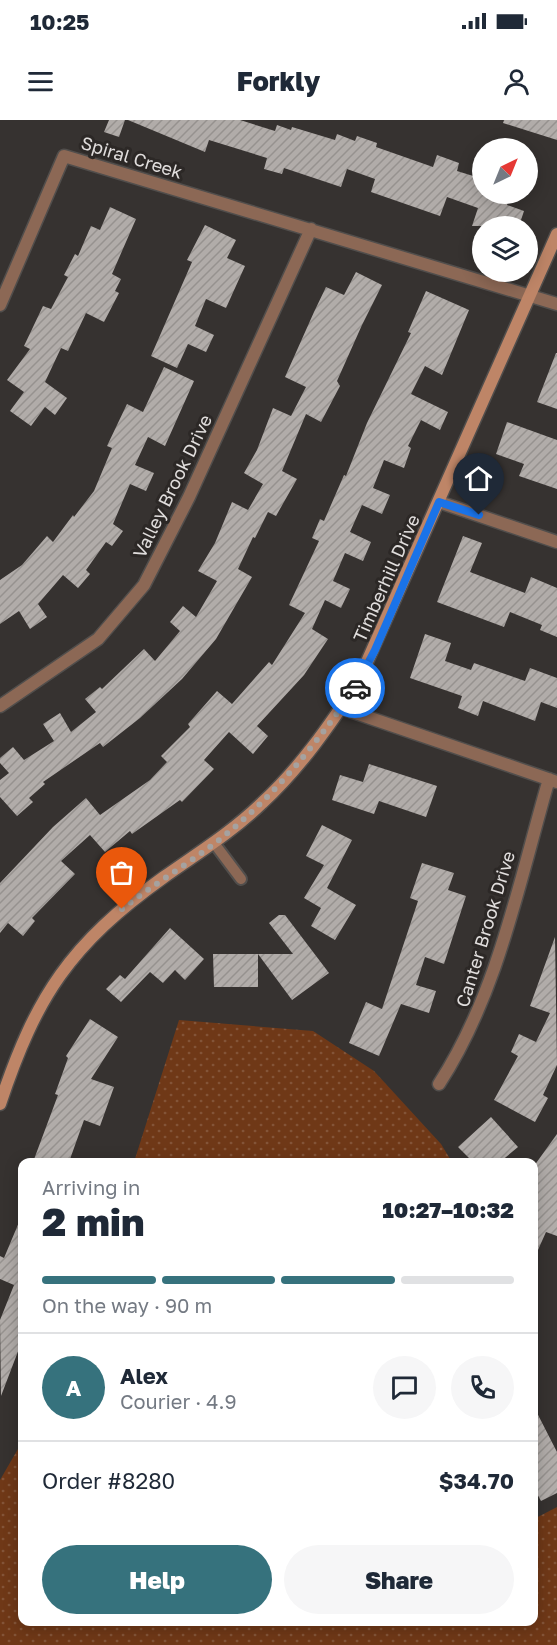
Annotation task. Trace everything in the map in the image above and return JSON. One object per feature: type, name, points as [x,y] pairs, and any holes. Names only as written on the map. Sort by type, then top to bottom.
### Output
[{"type":"street","name":"Spiral Creek","points":[[0,305],[64,156],[311,229]]},
{"type":"street","points":[[311,229],[557,304]]},
{"type":"street","name":"Valley Brook Drive","points":[[0,706],[98,639],[144,585],[189,497],[311,229]]},
{"type":"street","name":"Timberhill Drive","points":[[0,1104],[20,1045],[52,983],[71,959],[122,909],[214,843],[263,802],[291,773],[341,708],[375,650],[557,234]]},
{"type":"street","points":[[439,502],[557,542]]},
{"type":"street","points":[[341,708],[553,781]]},
{"type":"street","name":"Canter Brook Drive","points":[[440,1083],[460,1052],[490,981],[553,781]]},
{"type":"lane","points":[[214,843],[241,879]]},
{"type":"shaded area","points":[[179,1020],[313,1031],[374,1071],[441,1144],[450,1158],[135,1158]]},
{"type":"shaded area","points":[[18,1449],[18,1626],[538,1626],[538,1517],[557,1507],[557,1645],[0,1645],[0,1480]]},
{"type":"building","points":[[109,120],[125,120],[119,137],[104,132]]},
{"type":"building","points":[[128,120],[240,120],[275,131],[277,125],[291,130],[292,127],[335,140],[337,134],[355,141],[357,136],[377,143],[376,147],[433,167],[437,155],[459,163],[457,171],[472,176],[472,204],[507,204],[524,211],[522,216],[475,216],[478,208],[447,197],[440,216],[371,192],[375,179],[347,169],[341,187],[284,168],[282,174],[264,169],[267,158],[209,140],[205,152]]},
{"type":"building","points":[[504,120],[557,120],[557,140],[503,123]]},
{"type":"building","points":[[110,207],[136,219],[112,274],[121,279],[115,291],[119,293],[104,322],[86,313],[68,351],[61,348],[45,382],[67,398],[55,415],[45,407],[31,426],[10,411],[24,392],[7,380],[30,349],[24,346],[43,306],[51,309],[68,277],[64,275],[75,254],[78,256],[91,226],[100,230]]},
{"type":"building","points":[[205,225],[236,240],[227,258],[245,266],[226,308],[206,299],[195,326],[214,335],[206,352],[188,344],[177,368],[151,356],[192,262],[187,260]]},
{"type":"building","points":[[356,272],[382,285],[337,381],[340,386],[321,422],[306,414],[282,471],[297,479],[276,516],[268,512],[255,538],[253,537],[238,569],[252,577],[216,639],[182,679],[140,718],[103,747],[100,743],[43,782],[45,784],[29,798],[33,802],[17,816],[0,797],[0,780],[9,773],[0,763],[0,758],[13,747],[24,760],[54,741],[43,724],[60,713],[71,732],[96,712],[85,699],[100,687],[102,689],[144,649],[155,661],[180,631],[170,622],[183,606],[196,617],[217,581],[198,571],[215,543],[232,502],[248,510],[263,484],[244,473],[257,450],[273,408],[291,416],[306,387],[285,377],[314,312],[326,287],[344,295]]},
{"type":"building","points":[[426,291],[469,310],[442,375],[425,366],[411,394],[448,412],[440,430],[421,420],[408,446],[411,448],[404,468],[384,460],[373,488],[390,495],[382,514],[362,505],[350,532],[371,542],[363,561],[345,553],[333,581],[350,589],[341,608],[325,600],[312,629],[328,639],[304,675],[257,726],[268,736],[253,754],[229,732],[204,760],[214,769],[182,802],[180,800],[132,834],[130,831],[105,852],[90,835],[61,861],[75,874],[32,918],[35,921],[23,936],[8,923],[0,933],[0,883],[53,827],[86,798],[100,815],[150,780],[167,762],[161,756],[190,727],[188,724],[217,691],[232,704],[269,662],[272,665],[305,613],[289,605],[319,541],[312,538],[320,519],[324,521],[344,475],[346,476],[367,423],[411,333],[408,332]]},
{"type":"building","points":[[557,353],[557,409],[537,402]]},
{"type":"building","points":[[164,367],[194,381],[165,446],[148,437],[135,465],[154,473],[146,491],[130,484],[113,524],[123,531],[112,546],[106,542],[86,570],[90,574],[78,588],[63,575],[38,604],[47,617],[30,629],[19,611],[0,624],[0,580],[22,565],[47,536],[53,542],[73,515],[74,517],[94,491],[112,448],[107,446],[127,404],[143,412]]},
{"type":"building","points":[[507,422],[557,440],[557,489],[519,476],[524,464],[496,454]]},
{"type":"building","points":[[463,536],[482,543],[470,572],[525,593],[531,577],[557,588],[557,637],[540,630],[542,625],[510,612],[504,627],[437,602]]},
{"type":"building","points":[[425,634],[451,643],[445,661],[471,670],[474,663],[525,681],[530,668],[557,678],[557,708],[541,702],[535,721],[483,701],[478,716],[458,708],[462,696],[410,678]]},
{"type":"building","points":[[369,764],[437,786],[426,817],[379,801],[374,814],[332,800],[340,775],[363,782]]},
{"type":"building","points":[[322,825],[352,840],[327,888],[356,905],[335,940],[311,926],[321,908],[304,898],[324,865],[306,856]]},
{"type":"building","points":[[422,863],[454,873],[448,890],[466,896],[444,964],[425,957],[416,985],[436,991],[429,1013],[401,1004],[379,1056],[349,1043],[366,1002],[382,1009],[418,901],[410,898]]},
{"type":"building","points":[[279,915],[285,915],[329,973],[292,1000],[258,954],[293,954],[269,923]]},
{"type":"building","points":[[170,928],[204,959],[185,980],[175,970],[163,983],[150,972],[121,1002],[106,989],[120,975],[125,979]]},
{"type":"building","points":[[555,937],[557,1065],[543,1095],[548,1098],[535,1122],[494,1100],[518,1056],[511,1052],[519,1034],[536,1042],[550,1013],[530,1006]]},
{"type":"building","points":[[213,954],[258,954],[258,987],[214,987]]},
{"type":"building","points":[[90,1019],[118,1037],[91,1079],[114,1087],[100,1126],[84,1120],[70,1158],[34,1158],[58,1095],[55,1094],[68,1058],[66,1056]]},
{"type":"building","points":[[491,1117],[518,1147],[505,1158],[469,1158],[458,1147]]},
{"type":"building","points":[[557,1134],[557,1236],[546,1232],[538,1250],[538,1160]]},
{"type":"building","points":[[18,1225],[18,1351],[1,1396],[0,1320],[14,1285],[0,1279],[0,1256],[4,1258]]},
{"type":"building","points":[[538,1415],[557,1452],[557,1493],[541,1501],[538,1495]]},
{"type":"way so far","points":[[122,909],[223,837],[263,802],[317,741],[355,688]]},
{"type":"route","points":[[355,688],[375,650],[439,502],[479,515]]}]
